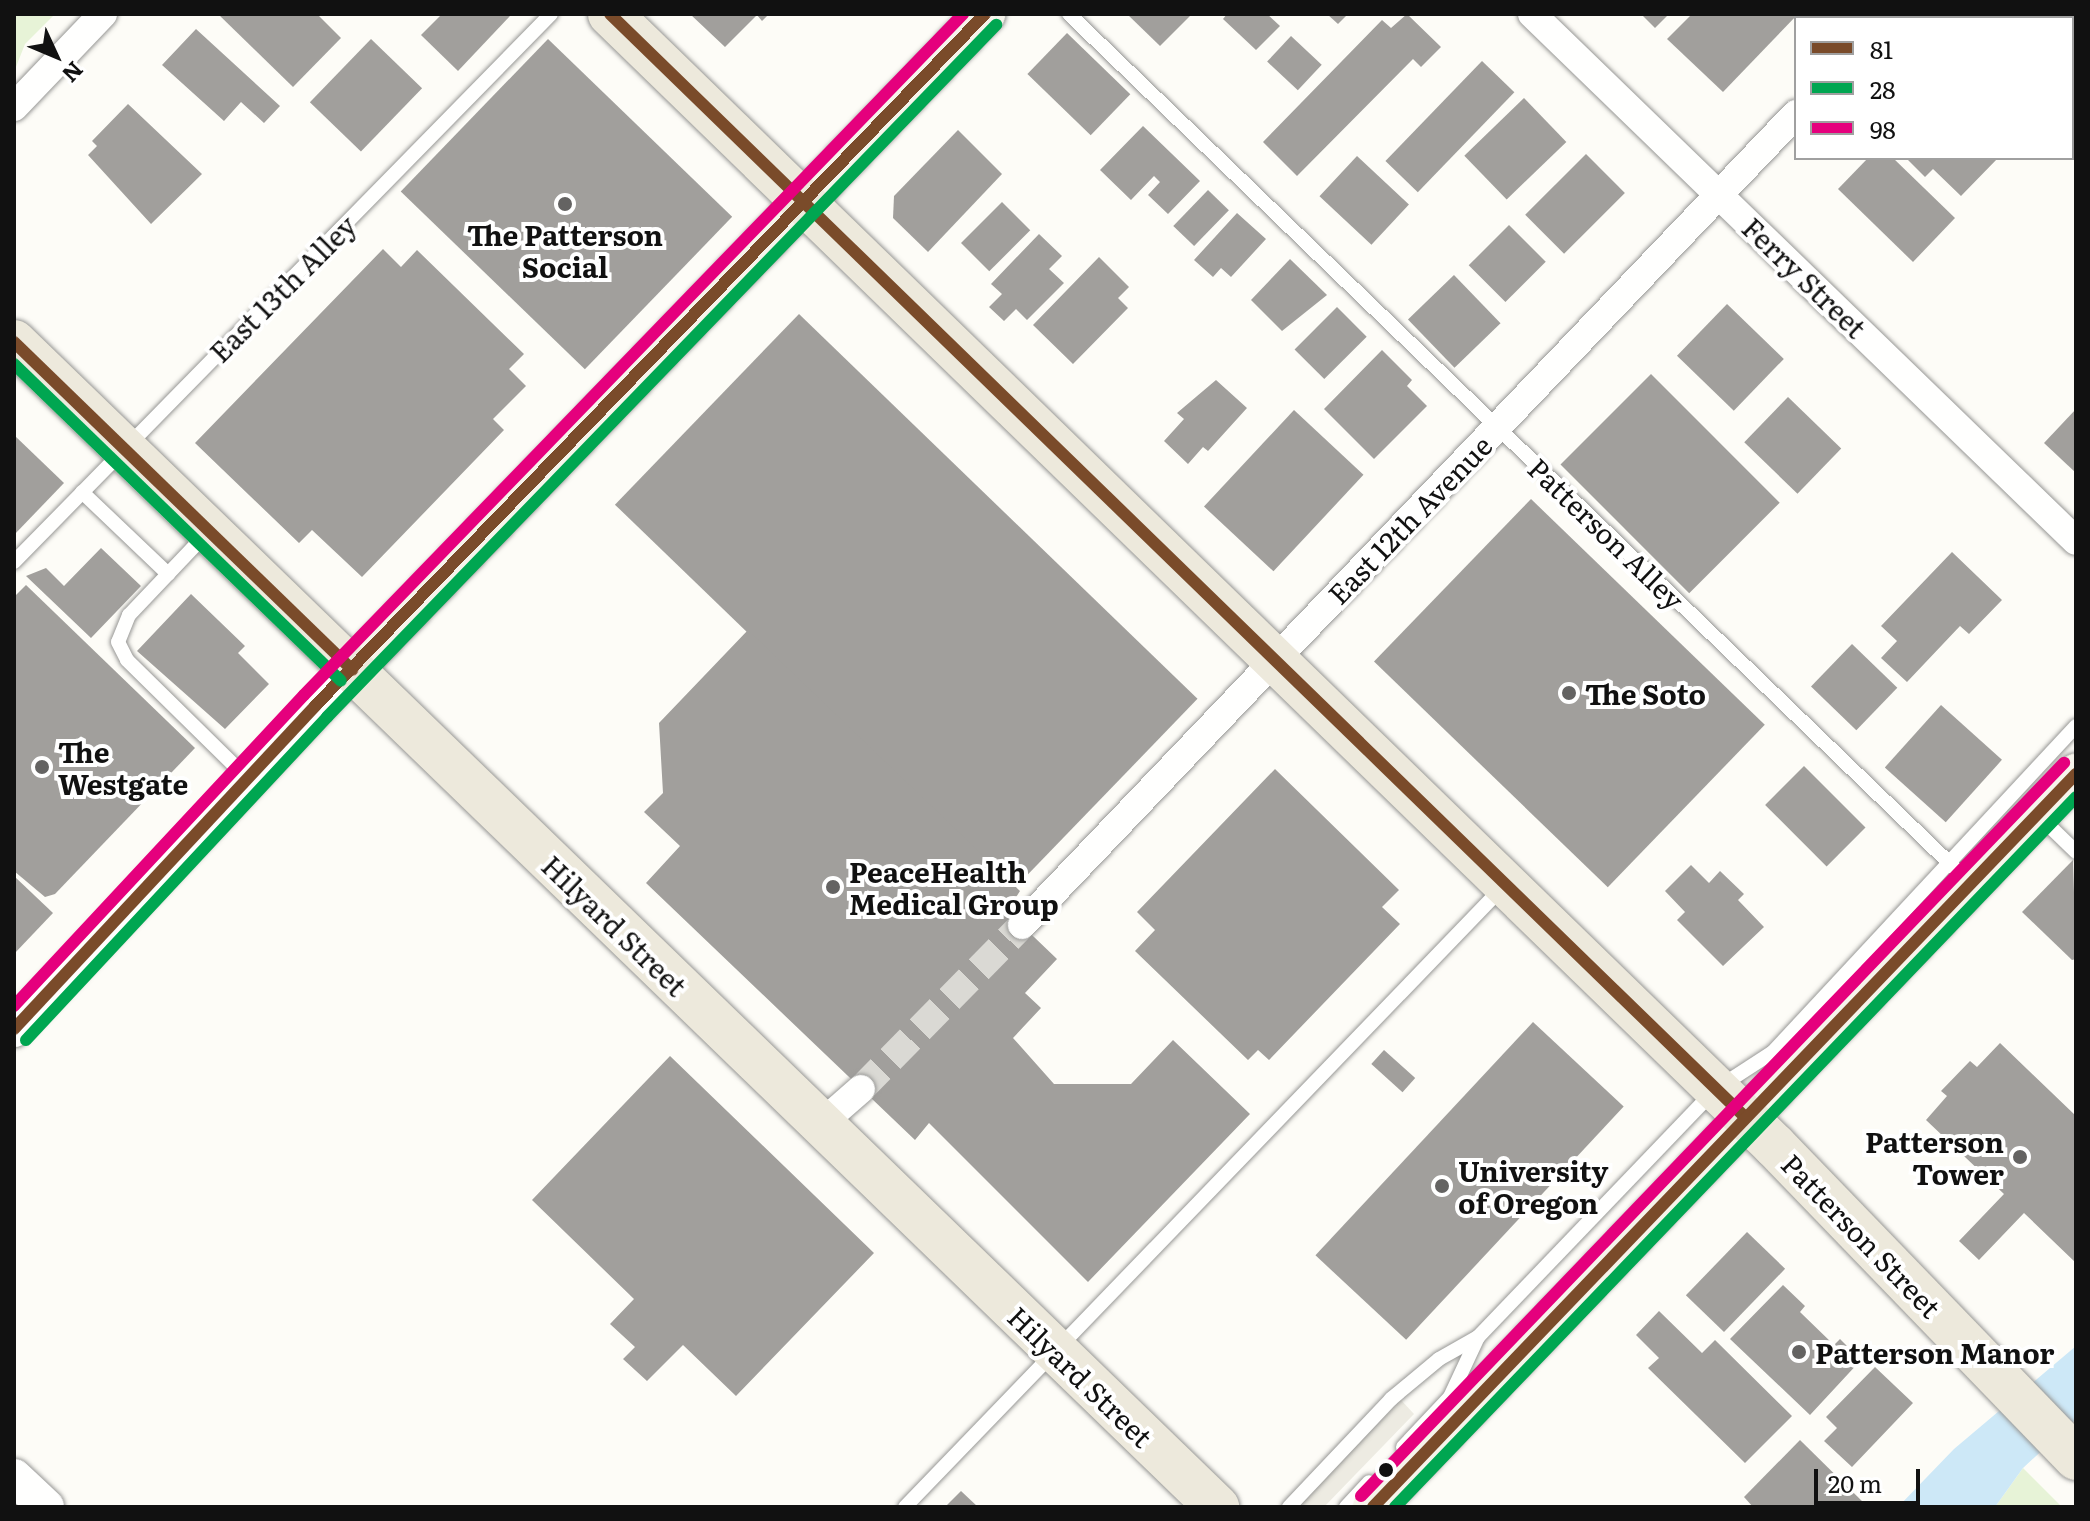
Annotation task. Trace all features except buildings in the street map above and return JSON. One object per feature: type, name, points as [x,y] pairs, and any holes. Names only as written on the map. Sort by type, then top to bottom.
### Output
[{"type":"main road","name":"Patterson Street","points":[[610,14],[801,204],[1275,657],[1730,1103],[2008,1383],[2076,1458]]},
{"type":"main road","points":[[352,670],[985,14]]},
{"type":"main road","name":"Hilyard Street","points":[[14,342],[1217,1507]]},
{"type":"main road","points":[[1373,1507],[1730,1103],[1961,875],[2037,815],[2076,774]]},
{"type":"street","points":[[14,107],[103,14]]},
{"type":"street","name":"Ferry Street","points":[[1532,14],[2076,541]]},
{"type":"street","name":"East 12th Avenue","points":[[1022,925],[1794,116]]},
{"type":"street","points":[[14,1029],[352,670]]},
{"type":"street","points":[[821,1124],[861,1089]]},
{"type":"lane","name":"East 13th Alley","points":[[14,562],[551,14]]},
{"type":"lane","name":"Patterson Alley","points":[[1069,14],[1961,875]]},
{"type":"lane","points":[[82,492],[168,574]]},
{"type":"lane","points":[[209,530],[129,615],[118,642],[120,651],[249,779]]},
{"type":"lane","points":[[1961,875],[2076,726]]},
{"type":"lane","points":[[2037,815],[2076,852]]},
{"type":"lane","points":[[905,1507],[1506,884]]},
{"type":"lane","points":[[1289,1507],[1391,1399],[1439,1359],[1478,1337],[1730,1103]]},
{"type":"lane","points":[[1346,1507],[1450,1397],[1478,1337]]},
{"type":"green space","points":[[14,14],[55,14],[25,44],[14,72]]},
{"type":"green space","points":[[2023,1468],[2062,1507],[1995,1507]]},
{"type":"shaded area","points":[[1401,1400],[1414,1414],[1324,1507],[1304,1507],[1300,1503]]},
{"type":"water","points":[[2076,1346],[2076,1419],[2023,1468],[1995,1507],[1898,1507],[1954,1449]]},
{"type":"tunnel","points":[[861,1089],[1022,925]]},
{"type":"transit line","name":"81","points":[[610,14],[1744,1116]]},
{"type":"transit line","name":"98","points":[[14,1006],[304,695],[963,14]]},
{"type":"transit line","name":"81","points":[[14,1029],[315,706],[985,14]]},
{"type":"transit line","name":"28","points":[[26,1040],[327,717],[996,25]]},
{"type":"transit line","name":"81","points":[[14,342],[352,670]]},
{"type":"transit line","name":"28","points":[[14,364],[341,681]]},
{"type":"transit line","name":"98","points":[[1361,1496],[2064,763]]},
{"type":"transit line","name":"81","points":[[1373,1507],[2076,774]]},
{"type":"transit line","name":"28","points":[[1395,1507],[2076,797]]},
{"type":"place","name":"The Patterson Social","points":[[565,204]]},
{"type":"place","name":"The Soto","points":[[1569,693]]},
{"type":"place","name":"The Westgate","points":[[42,767]]},
{"type":"place","name":"PeaceHealth Medical Group","points":[[833,887]]},
{"type":"place","name":"Patterson Tower","points":[[2020,1157]]},
{"type":"place","name":"University of Oregon","points":[[1442,1186]]},
{"type":"place","name":"Patterson Manor","points":[[1799,1352]]}]
